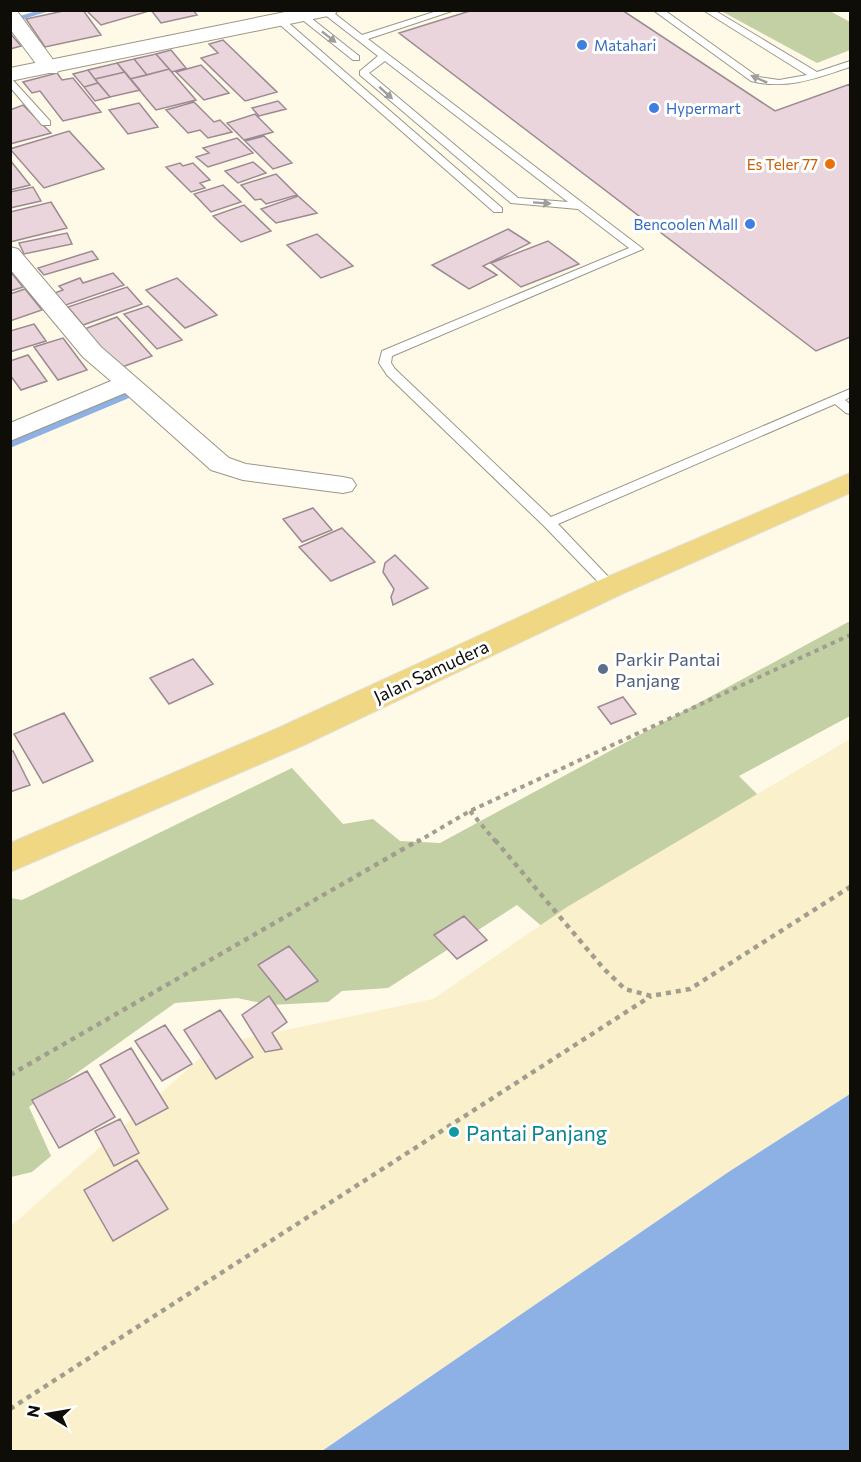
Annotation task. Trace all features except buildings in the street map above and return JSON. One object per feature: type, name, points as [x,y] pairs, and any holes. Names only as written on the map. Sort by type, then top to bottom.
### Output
[{"type":"main road","name":"Jalan Samudera","points":[[10,858],[290,738],[611,587],[850,482]]},
{"type":"street","points":[[10,75],[50,69],[327,11]]},
{"type":"street","points":[[16,16],[50,69]]},
{"type":"street","points":[[10,254],[92,352],[220,464],[243,472],[343,485]]},
{"type":"street","points":[[10,433],[128,383]]},
{"type":"lane","points":[[361,38],[451,10]]},
{"type":"lane","points":[[657,10],[755,79],[782,84],[850,64]]},
{"type":"lane","points":[[707,10],[815,75]]},
{"type":"lane","points":[[327,11],[637,249],[386,354],[385,363],[391,372],[549,523],[611,587]]},
{"type":"lane","points":[[303,16],[356,58],[333,65]]},
{"type":"lane","points":[[282,21],[498,210]]},
{"type":"lane","points":[[385,56],[363,73],[515,201],[583,206]]},
{"type":"lane","points":[[10,80],[46,123]]},
{"type":"lane","points":[[549,523],[850,393]]},
{"type":"lane","points":[[837,399],[850,410]]},
{"type":"path","points":[[10,1076],[470,811],[850,635]]},
{"type":"path","points":[[470,811],[604,969],[625,989],[651,996]]},
{"type":"path","points":[[10,1409],[651,996],[690,989],[850,887]]},
{"type":"green space","points":[[721,11],[830,11],[850,22],[850,50],[817,63]]},
{"type":"green space","points":[[850,621],[850,716],[739,776],[793,830],[552,935],[517,905],[388,988],[342,991],[328,1002],[270,1005],[237,998],[175,1003],[29,1107],[51,1156],[32,1172],[11,1177],[11,898],[22,900],[292,768],[343,824],[373,819],[400,841],[440,843]]},
{"type":"sand","name":"Pantai Panjang","points":[[850,739],[850,1094],[730,1171],[322,1451],[11,1451],[10,1227],[215,1045],[433,999],[567,907]]},
{"type":"water","points":[[850,1094],[850,1451],[322,1451],[730,1171]]},
{"type":"waterway","points":[[10,21],[50,10]]},
{"type":"waterway","points":[[10,445],[125,396]]},
{"type":"place","name":"Matahari","points":[[582,45]]},
{"type":"place","name":"Hypermart","points":[[654,108]]},
{"type":"place","name":"Es Teler 77","points":[[830,164]]},
{"type":"place","name":"Bencoolen Mall","points":[[750,224]]},
{"type":"place","name":"Parkir Pantai Panjang","points":[[603,669]]},
{"type":"place","name":"Pantai Panjang","points":[[454,1132]]}]
